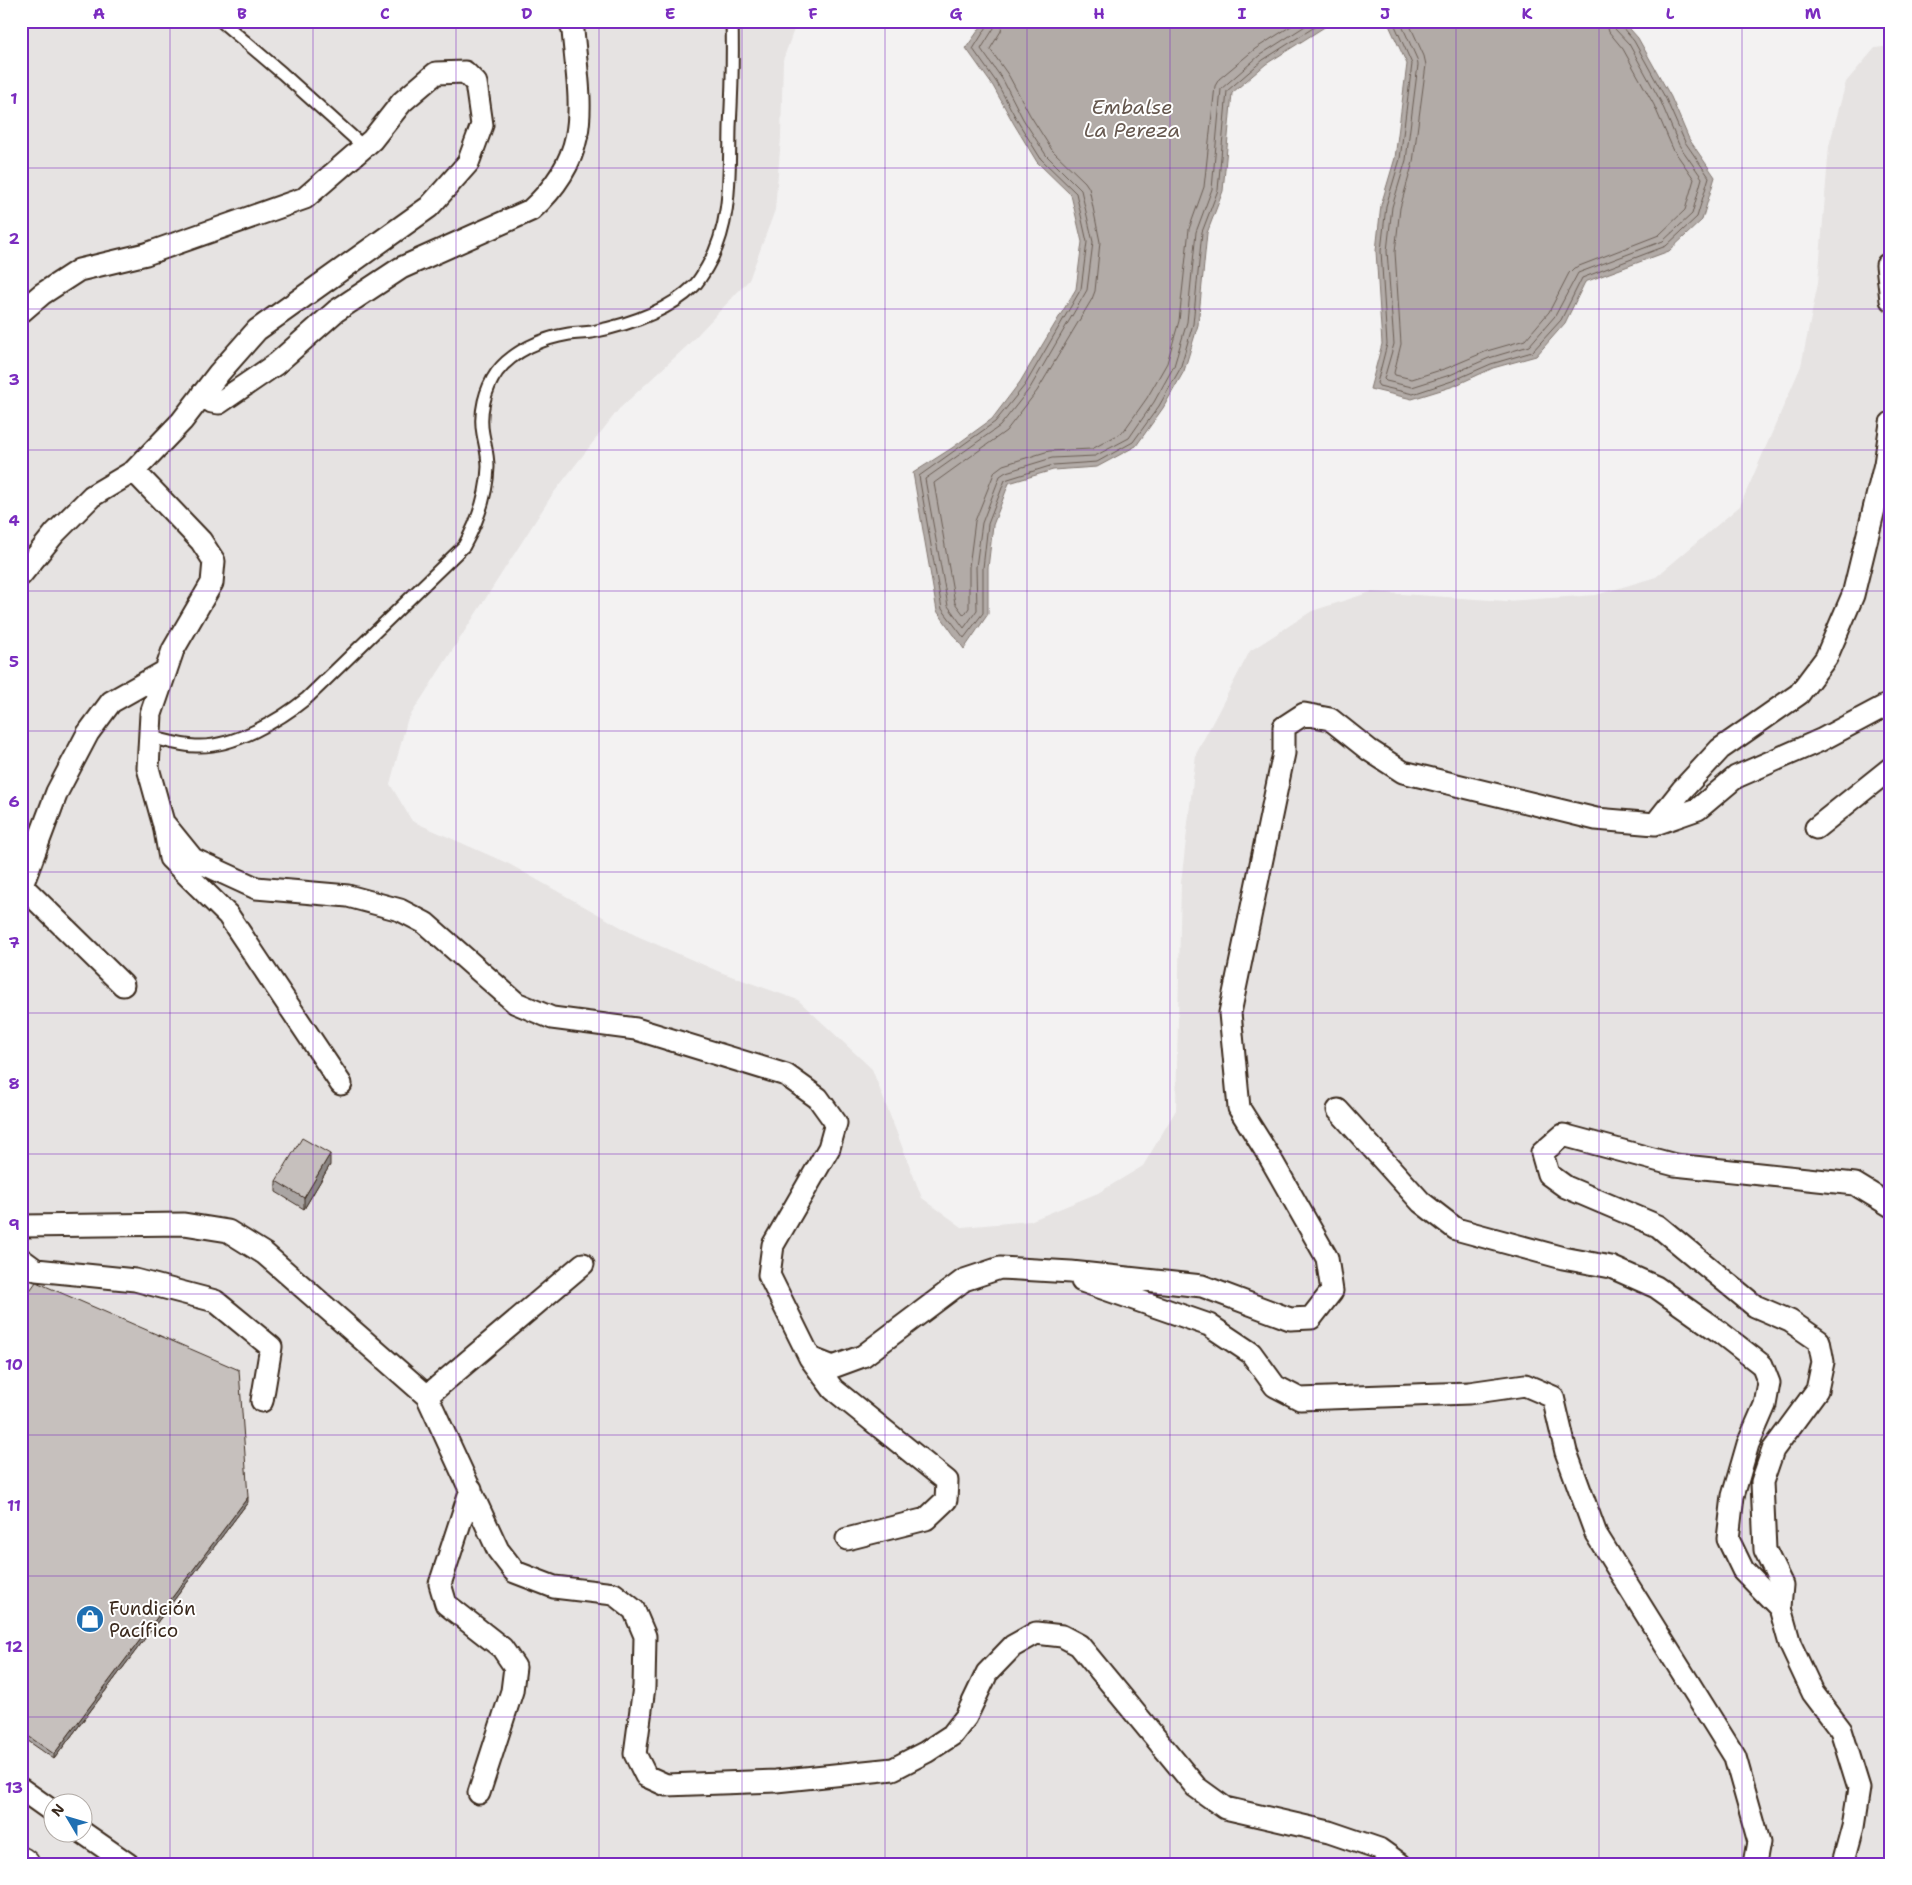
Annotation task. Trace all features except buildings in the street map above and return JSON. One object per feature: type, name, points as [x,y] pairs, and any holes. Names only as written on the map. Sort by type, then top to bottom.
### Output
[{"type":"main road","points":[[21,1861],[25,1864]]},
{"type":"street","points":[[202,394],[212,402],[219,403],[276,364],[336,311],[401,268],[531,210],[543,199],[563,174],[571,159],[579,127],[581,111],[573,31],[570,21]]},
{"type":"street","points":[[21,312],[42,294],[79,270],[146,254],[305,198],[372,140],[402,102],[436,73],[465,72],[476,83],[482,125],[468,163],[429,207],[257,330],[182,420],[134,471],[92,496],[55,533],[21,575]]},
{"type":"street","points":[[1886,265],[1891,300]]},
{"type":"street","points":[[1655,824],[1682,790],[1720,749],[1798,694],[1826,658],[1853,596],[1886,464],[1891,424]]},
{"type":"street","points":[[134,471],[201,541],[214,561],[212,583],[173,650],[152,714],[148,768],[163,822],[170,858],[228,915],[341,1084]]},
{"type":"street","points":[[123,985],[22,886],[57,792],[88,733],[111,702],[166,671]]},
{"type":"street","points":[[810,1358],[833,1367],[863,1356],[964,1280],[1000,1268],[1051,1271],[1202,1286],[1290,1319],[1311,1318],[1332,1291],[1327,1258],[1269,1156],[1239,1108],[1230,1013],[1284,753],[1284,727],[1304,714],[1330,719],[1369,750],[1403,772],[1596,819],[1655,824],[1698,808],[1736,776],[1821,740],[1885,706],[1891,708]]},
{"type":"street","points":[[1816,828],[1891,768]]},
{"type":"street","points":[[163,822],[194,859],[256,888],[348,896],[400,910],[425,923],[516,1003],[525,1007],[552,1018],[636,1028],[786,1075],[818,1098],[836,1123],[828,1148],[773,1245],[769,1275],[810,1358],[833,1389],[947,1481],[946,1500],[926,1519],[847,1539]]},
{"type":"street","points":[[1338,1110],[1421,1202],[1456,1230],[1563,1258],[1611,1267],[1656,1287],[1762,1364],[1769,1383],[1765,1405],[1748,1444],[1736,1488],[1728,1539],[1743,1570],[1780,1608]]},
{"type":"street","points":[[1843,1864],[1853,1827],[1859,1788],[1841,1730],[1813,1693],[1790,1644],[1780,1608],[1782,1585],[1766,1550],[1762,1482],[1773,1450],[1816,1390],[1823,1362],[1819,1341],[1790,1320],[1755,1306],[1658,1226],[1566,1187],[1548,1174],[1542,1153],[1563,1134],[1675,1165],[1855,1184],[1891,1206]]},
{"type":"street","points":[[21,1226],[184,1224],[228,1231],[265,1254],[427,1396],[498,1550],[515,1572],[554,1587],[614,1594],[634,1610],[644,1636],[644,1687],[635,1754],[646,1776],[666,1785],[776,1781],[893,1769],[926,1752],[952,1735],[966,1718],[987,1673],[1013,1646],[1036,1633],[1062,1636],[1079,1645],[1196,1787],[1225,1808],[1329,1832],[1379,1849],[1400,1864]]},
{"type":"street","points":[[21,1259],[36,1270],[136,1280],[216,1301],[271,1347],[262,1401]]},
{"type":"street","points":[[427,1396],[583,1264]]},
{"type":"street","points":[[1051,1271],[1209,1325],[1251,1353],[1274,1386],[1300,1400],[1468,1393],[1525,1385],[1553,1397],[1566,1452],[1596,1534],[1735,1757],[1758,1842],[1755,1864]]},
{"type":"street","points":[[470,1489],[440,1584],[446,1604],[502,1648],[515,1667],[512,1691],[478,1793]]},
{"type":"street","points":[[21,1789],[42,1804]]},
{"type":"street","points":[[92,1839],[128,1864]]},
{"type":"lane","points":[[221,21],[364,147]]},
{"type":"lane","points":[[150,737],[196,746],[218,743],[258,730],[292,710],[307,698],[464,546],[478,520],[487,486],[488,465],[483,433],[482,408],[490,384],[504,363],[535,344],[552,338],[612,328],[635,320],[656,311],[695,286],[718,246],[727,211],[733,57],[732,21]]},
{"type":"shaded area","points":[[21,21],[797,21],[783,60],[781,138],[775,210],[749,280],[686,347],[619,409],[552,495],[407,721],[390,784],[412,821],[509,864],[635,935],[720,972],[798,1000],[872,1069],[922,1198],[962,1227],[1030,1221],[1098,1193],[1143,1166],[1176,1110],[1181,883],[1196,754],[1250,651],[1312,611],[1371,592],[1506,601],[1596,595],[1656,577],[1740,506],[1801,366],[1818,283],[1829,146],[1846,82],[1875,48],[1891,46],[1891,1864],[21,1864]]},
{"type":"water","name":"Embalse La Pereza","points":[[985,21],[1334,21],[1266,64],[1232,93],[1223,191],[1207,233],[1198,325],[1184,371],[1163,408],[1136,446],[1097,467],[1053,470],[1009,483],[993,525],[988,568],[988,614],[964,649],[937,611],[913,473],[992,419],[1020,382],[1076,289],[1082,242],[1071,195],[1037,162],[993,86],[966,48]]},
{"type":"water","points":[[1379,21],[1623,21],[1638,38],[1671,97],[1689,139],[1715,177],[1702,220],[1669,251],[1585,282],[1565,323],[1536,356],[1493,368],[1454,386],[1412,399],[1370,389],[1382,344],[1376,251],[1381,205],[1395,158],[1407,64],[1388,23]]},
{"type":"place","name":"Fundición Pacífico","points":[[90,1619]]}]
